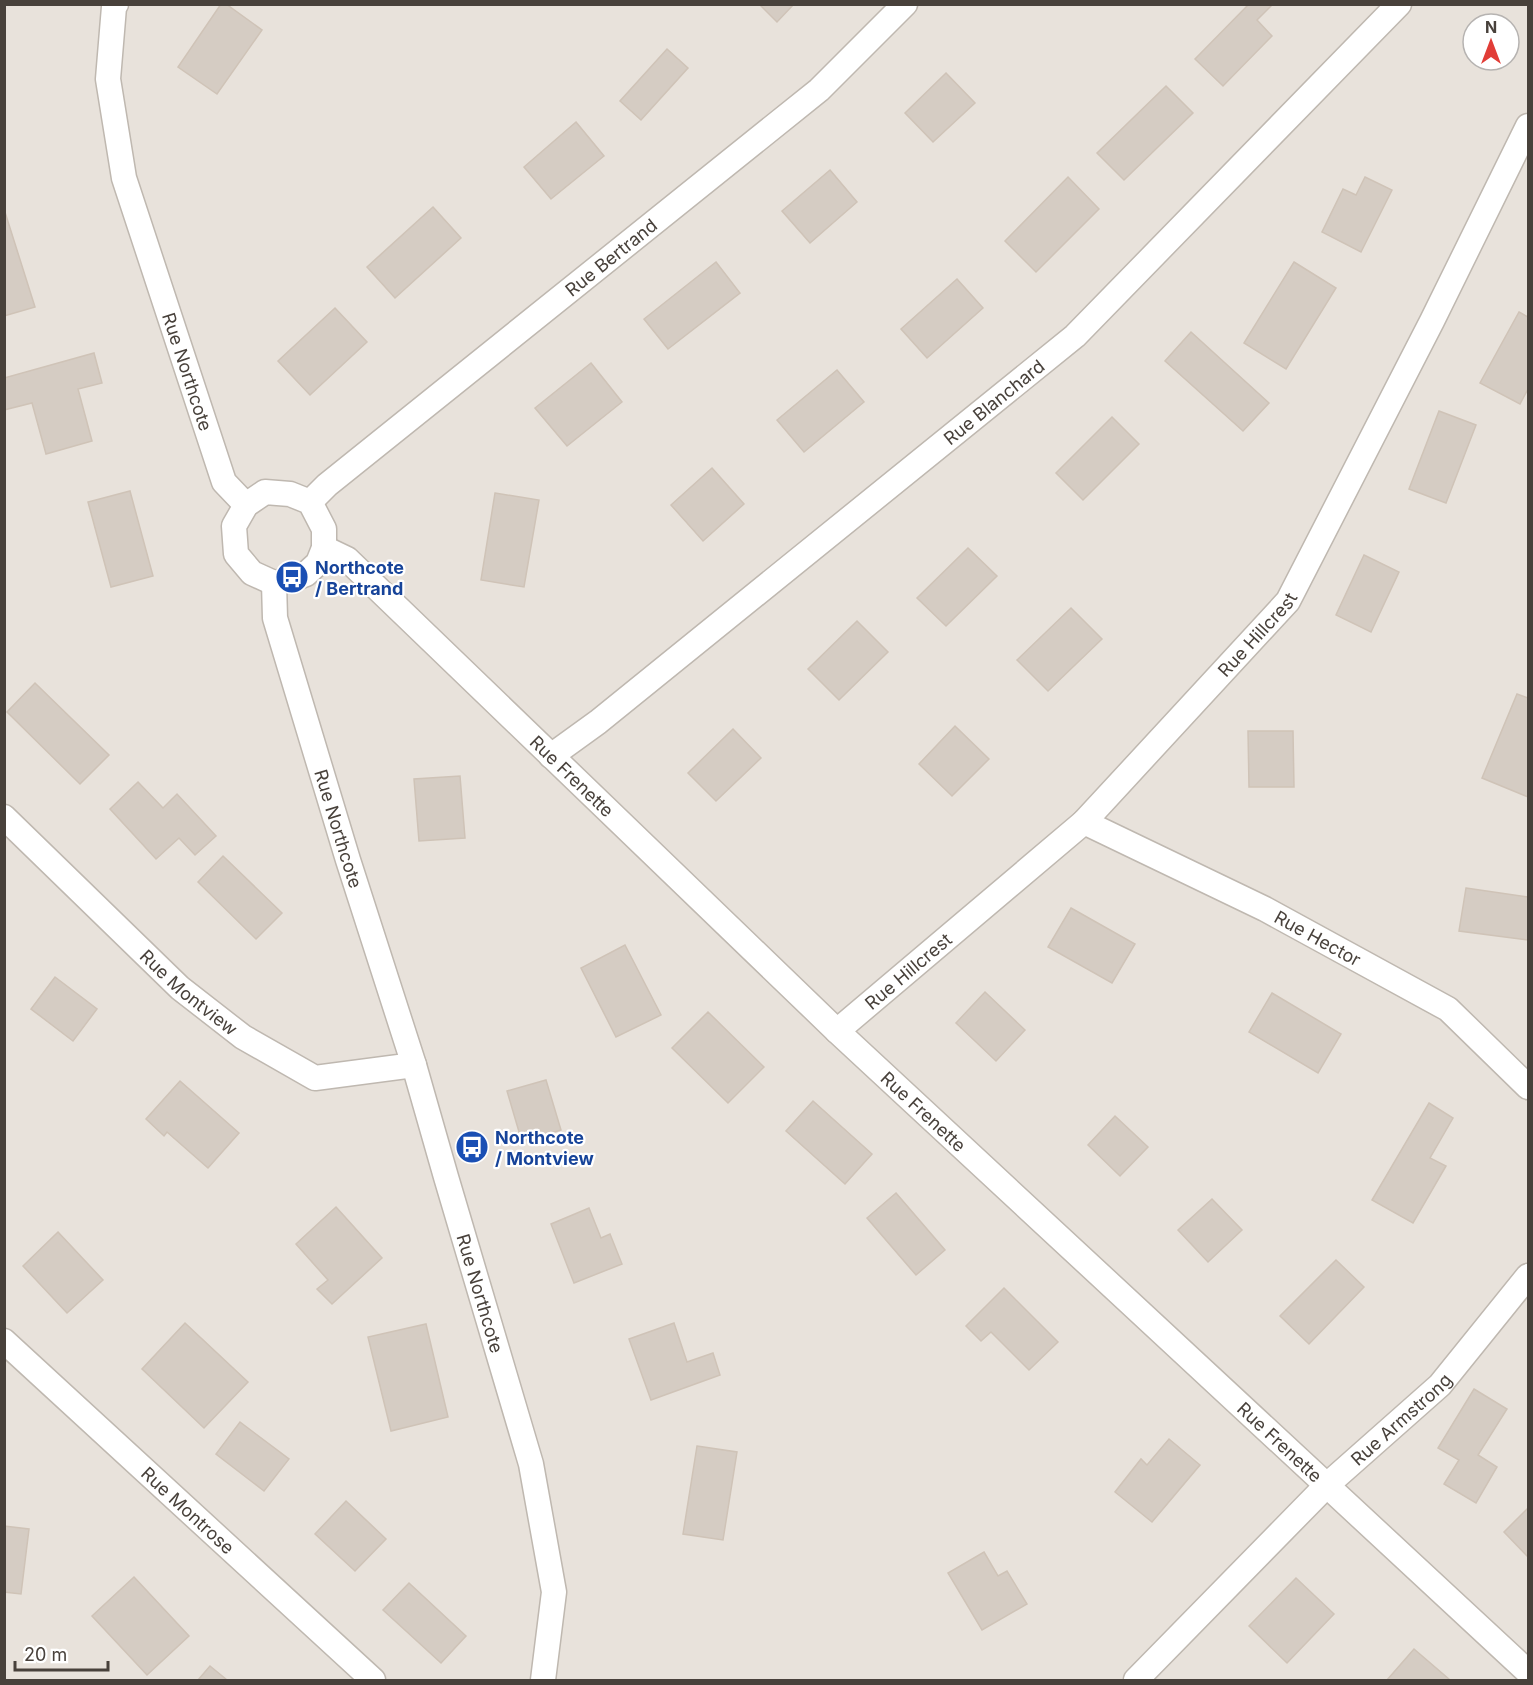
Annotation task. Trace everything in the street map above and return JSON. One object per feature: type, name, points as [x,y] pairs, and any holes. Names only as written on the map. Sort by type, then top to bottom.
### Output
[{"type":"street","name":"Rue Northcote","points":[[116,4],[108,80],[124,178],[224,482],[246,505]]},
{"type":"street","name":"Rue Bertrand","points":[[310,502],[327,485],[819,90],[905,4]]},
{"type":"street","name":"Rue Blanchard","points":[[551,756],[598,722],[1075,336],[1399,4]]},
{"type":"street","name":"Rue Hillcrest","points":[[837,1031],[1084,822],[1288,601],[1432,321],[1528,126]]},
{"type":"street","points":[[265,492],[290,494],[310,502],[324,529],[324,548],[318,563],[306,574],[274,583],[252,573],[236,554],[234,526],[246,505],[265,492]]},
{"type":"street","name":"Rue Frenette","points":[[324,548],[347,560],[837,1031],[1528,1672]]},
{"type":"street","name":"Rue Northcote","points":[[274,583],[275,618],[348,860],[414,1065],[531,1464],[554,1592],[543,1680]]},
{"type":"street","name":"Rue Montview","points":[[4,817],[180,988],[243,1037],[315,1078],[414,1065]]},
{"type":"street","name":"Rue Hector","points":[[1084,822],[1265,909],[1448,1009],[1528,1087]]},
{"type":"street","name":"Rue Armstrong","points":[[1136,1680],[1327,1485],[1440,1385],[1528,1276]]},
{"type":"street","name":"Rue Montrose","points":[[4,1341],[373,1680]]},
{"type":"shaded area","points":[[5,5],[1528,5],[1528,1680],[5,1680]]},
{"type":"building","points":[[221,4],[226,4],[262,30],[217,94],[178,67]]},
{"type":"building","points":[[759,4],[794,4],[777,22]]},
{"type":"building","points":[[1249,4],[1273,4],[1257,20],[1272,36],[1223,86],[1195,59]]},
{"type":"building","points":[[667,49],[688,68],[641,120],[620,101]]},
{"type":"building","points":[[946,73],[975,103],[933,142],[905,113]]},
{"type":"building","points":[[1166,86],[1193,113],[1124,180],[1097,153]]},
{"type":"building","points":[[576,122],[604,156],[551,199],[524,167]]},
{"type":"building","points":[[830,170],[857,202],[810,243],[782,211]]},
{"type":"building","points":[[1068,177],[1099,209],[1036,272],[1005,241]]},
{"type":"building","points":[[1365,177],[1392,190],[1361,252],[1322,232],[1343,189],[1356,195]]},
{"type":"building","points":[[433,207],[461,238],[395,298],[367,267]]},
{"type":"building","points":[[4,209],[35,307],[4,316]]},
{"type":"building","points":[[716,262],[740,293],[668,349],[644,319]]},
{"type":"building","points":[[1294,262],[1336,288],[1286,369],[1244,343]]},
{"type":"building","points":[[957,279],[983,308],[927,358],[901,329]]},
{"type":"building","points":[[335,308],[367,342],[310,395],[278,361]]},
{"type":"building","points":[[1519,312],[1528,317],[1528,389],[1520,404],[1480,383]]},
{"type":"building","points":[[1191,332],[1269,403],[1243,431],[1165,361]]},
{"type":"building","points":[[94,353],[102,383],[78,389],[92,441],[46,454],[32,403],[4,410],[4,378]]},
{"type":"building","points":[[591,363],[622,402],[567,446],[535,408]]},
{"type":"building","points":[[837,370],[864,402],[804,452],[777,420]]},
{"type":"building","points":[[1439,411],[1476,425],[1446,503],[1409,489]]},
{"type":"building","points":[[1112,417],[1139,444],[1083,500],[1056,473]]},
{"type":"building","points":[[712,468],[744,504],[703,541],[671,505]]},
{"type":"building","points":[[130,491],[153,576],[111,587],[88,502]]},
{"type":"building","points":[[495,493],[539,500],[524,587],[481,580]]},
{"type":"building","points":[[968,548],[997,576],[946,626],[917,598]]},
{"type":"building","points":[[1364,555],[1399,572],[1371,632],[1336,615]]},
{"type":"building","points":[[1071,608],[1102,639],[1048,691],[1017,660]]},
{"type":"building","points":[[857,621],[888,652],[839,700],[808,669]]},
{"type":"building","points":[[35,683],[109,755],[80,784],[7,712]]},
{"type":"building","points":[[1517,694],[1528,698],[1528,797],[1482,778]]},
{"type":"building","points":[[955,726],[989,759],[952,796],[919,764]]},
{"type":"building","points":[[733,729],[761,758],[716,801],[688,773]]},
{"type":"building","points":[[1248,731],[1293,731],[1294,787],[1249,787]]},
{"type":"building","points":[[460,776],[465,838],[419,841],[414,779]]},
{"type":"building","points":[[138,782],[163,808],[177,794],[216,836],[195,855],[179,838],[156,859],[110,809]]},
{"type":"building","points":[[223,856],[282,913],[256,939],[198,882]]},
{"type":"building","points":[[1466,888],[1528,897],[1528,940],[1459,931]]},
{"type":"building","points":[[1071,908],[1135,944],[1112,983],[1048,947]]},
{"type":"building","points":[[625,945],[661,1015],[616,1037],[581,968]]},
{"type":"building","points":[[55,977],[97,1009],[73,1041],[31,1009]]},
{"type":"building","points":[[985,992],[1025,1030],[996,1061],[956,1023]]},
{"type":"building","points":[[1272,993],[1341,1034],[1318,1073],[1249,1032]]},
{"type":"building","points":[[708,1012],[764,1067],[728,1103],[672,1048]]},
{"type":"building","points":[[546,1080],[561,1130],[522,1142],[507,1091]]},
{"type":"building","points":[[180,1081],[239,1133],[208,1168],[167,1132],[164,1136],[146,1119]]},
{"type":"building","points":[[813,1101],[872,1154],[845,1184],[786,1131]]},
{"type":"building","points":[[1429,1103],[1453,1118],[1430,1158],[1446,1166],[1413,1223],[1372,1200]]},
{"type":"building","points":[[1115,1116],[1148,1147],[1120,1176],[1088,1145]]},
{"type":"building","points":[[896,1193],[945,1250],[916,1275],[867,1218]]},
{"type":"building","points":[[1212,1199],[1242,1230],[1208,1262],[1178,1230]]},
{"type":"building","points":[[336,1207],[382,1258],[332,1304],[317,1289],[328,1280],[296,1244]]},
{"type":"building","points":[[589,1208],[601,1238],[610,1234],[622,1264],[574,1283],[551,1224]]},
{"type":"building","points":[[58,1232],[103,1280],[67,1313],[23,1266]]},
{"type":"building","points":[[1336,1260],[1364,1287],[1309,1344],[1280,1316]]},
{"type":"building","points":[[1004,1288],[1058,1342],[1029,1370],[991,1332],[981,1341],[966,1326]]},
{"type":"building","points":[[185,1323],[248,1382],[204,1428],[142,1369]]},
{"type":"building","points":[[674,1323],[687,1362],[713,1353],[720,1375],[651,1400],[629,1339]]},
{"type":"building","points":[[426,1324],[448,1417],[391,1431],[368,1337]]},
{"type":"building","points":[[1474,1389],[1507,1409],[1478,1455],[1497,1467],[1476,1503],[1444,1484],[1459,1460],[1438,1448]]},
{"type":"building","points":[[240,1422],[289,1459],[264,1491],[216,1454]]},
{"type":"building","points":[[1169,1439],[1200,1465],[1152,1522],[1115,1492],[1141,1459],[1147,1465]]},
{"type":"building","points":[[697,1446],[737,1452],[723,1540],[683,1534]]},
{"type":"building","points":[[346,1501],[386,1539],[355,1571],[315,1534]]},
{"type":"building","points":[[1528,1508],[1528,1557],[1504,1532]]},
{"type":"building","points":[[4,1526],[29,1529],[21,1594],[4,1592]]},
{"type":"building","points":[[984,1552],[998,1576],[1007,1571],[1027,1604],[982,1630],[948,1573]]},
{"type":"building","points":[[134,1577],[189,1636],[147,1675],[92,1616]]},
{"type":"building","points":[[1296,1578],[1334,1614],[1287,1663],[1249,1626]]},
{"type":"building","points":[[409,1583],[466,1636],[441,1663],[383,1610]]},
{"type":"building","points":[[1414,1649],[1450,1680],[1387,1680]]},
{"type":"building","points":[[210,1666],[227,1680],[198,1680]]},
{"type":"place","name":"Northcote / Bertrand","points":[[292,577]]},
{"type":"place","name":"Northcote / Montview","points":[[472,1147]]}]
